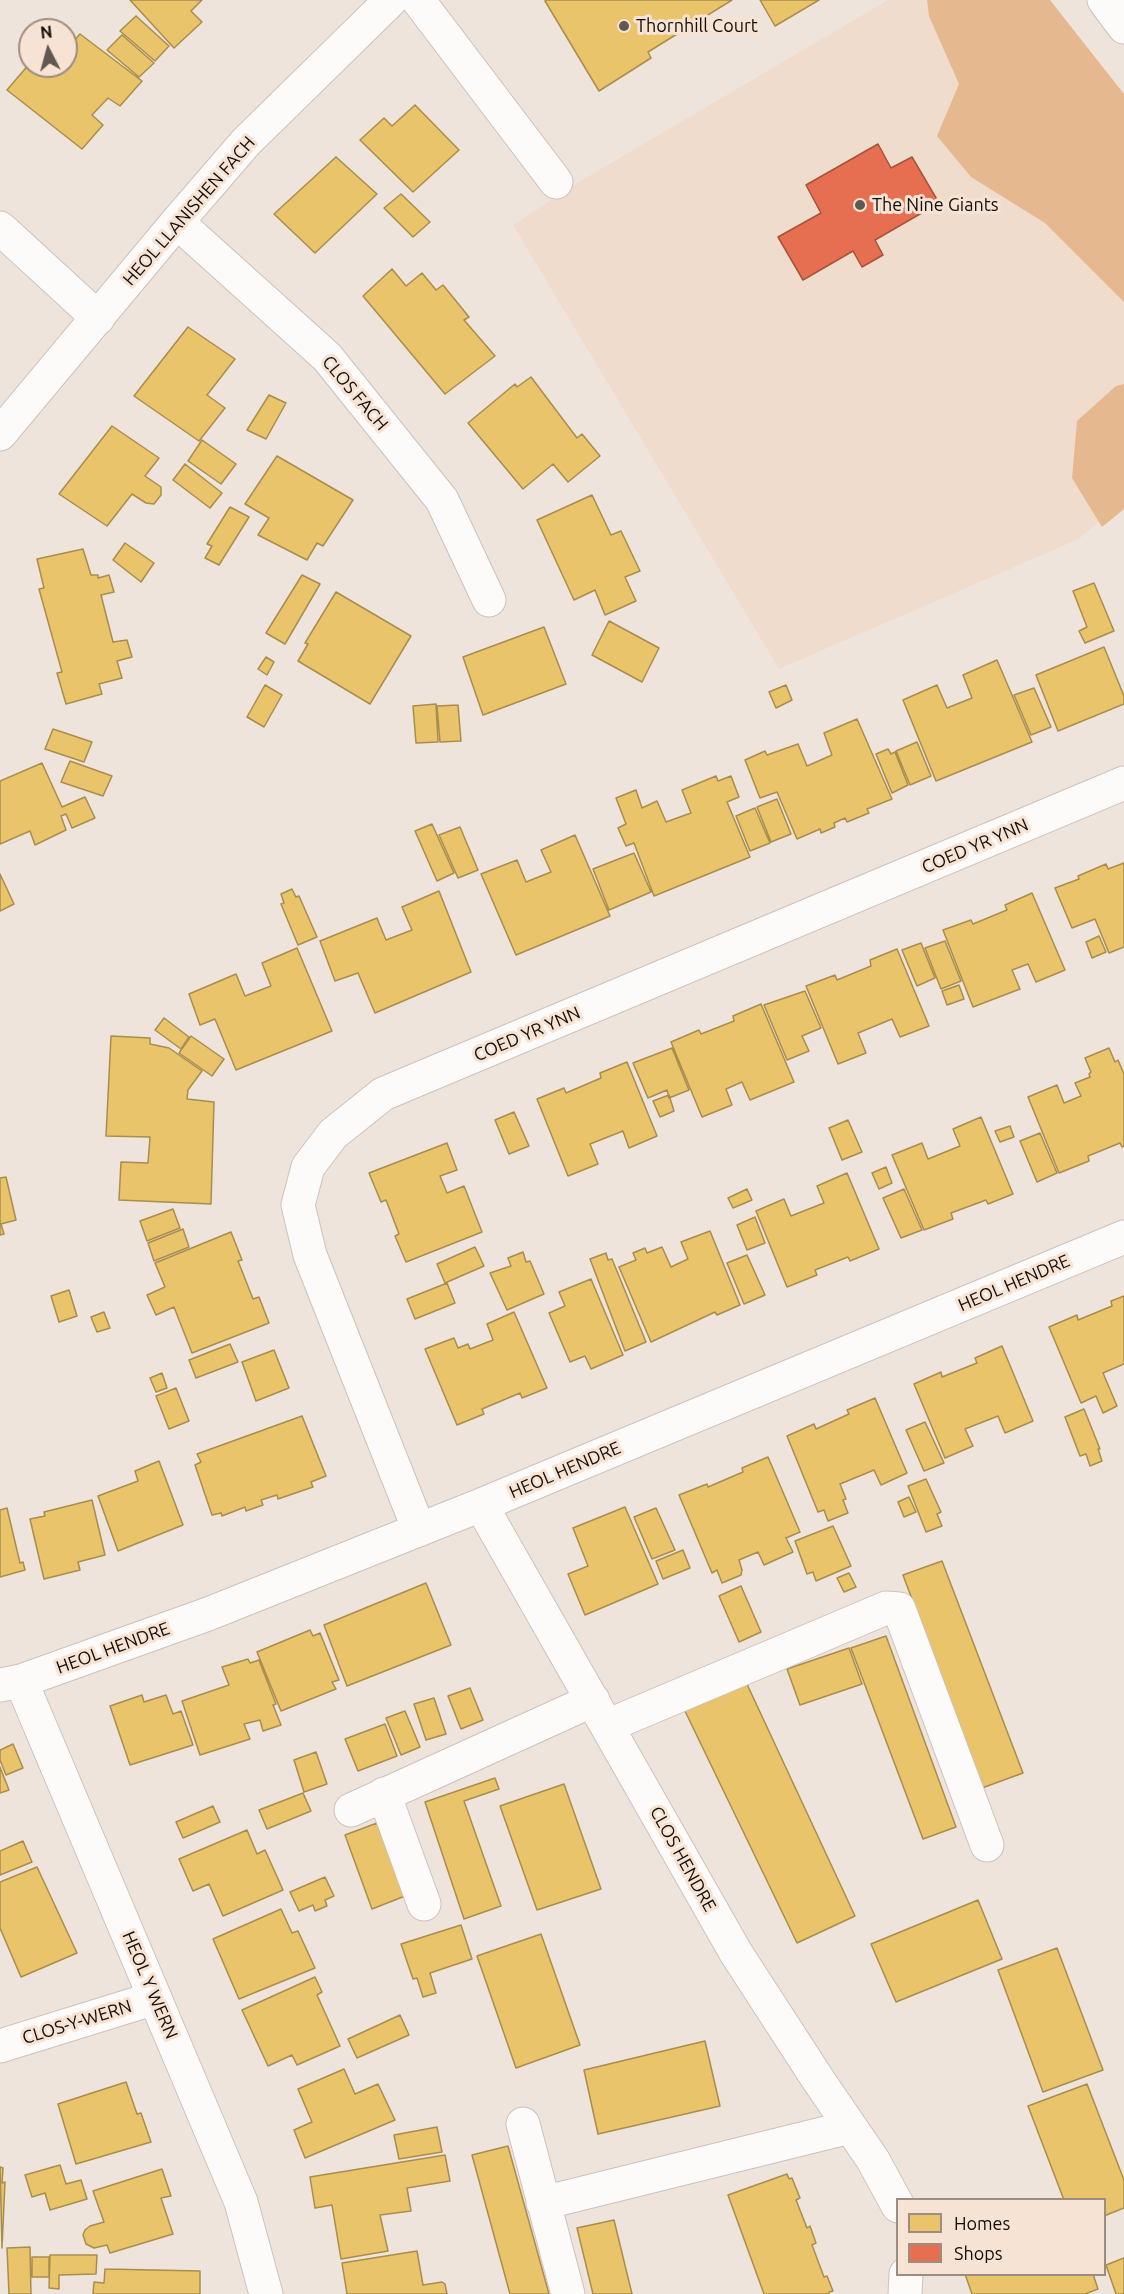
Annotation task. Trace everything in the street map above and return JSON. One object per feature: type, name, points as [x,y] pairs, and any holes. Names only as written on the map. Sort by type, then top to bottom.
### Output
[{"type":"street","name":"HEOL LLANISHEN FACH","points":[[0,434],[246,142],[391,0]]},
{"type":"street","points":[[418,0],[556,182]]},
{"type":"street","points":[[1104,0],[1124,27]]},
{"type":"street","name":"CLOS FACH","points":[[177,222],[327,357],[442,500],[489,600]]},
{"type":"street","points":[[0,228],[98,318]]},
{"type":"street","name":"COED YR YNN","points":[[419,1530],[310,1255],[298,1205],[308,1167],[333,1134],[383,1095],[1124,783]]},
{"type":"street","name":"HEOL HENDRE","points":[[11,1683],[208,1614],[419,1530],[1124,1237]]},
{"type":"street","name":"CLOS HENDRE","points":[[481,1505],[736,1953],[873,2160],[896,2204]]},
{"type":"street","points":[[351,1809],[384,1794],[886,1608],[899,1609],[987,1845]]},
{"type":"street","name":"HEOL Y WERN","points":[[11,1683],[155,1998],[242,2202],[266,2294]]},
{"type":"street","points":[[384,1794],[424,1904]]},
{"type":"street","name":"CLOS-Y-WERN","points":[[0,2046],[155,1998]]},
{"type":"street","points":[[523,2124],[568,2294]]},
{"type":"street","points":[[543,2203],[850,2127]]},
{"type":"street","points":[[905,2294],[906,2276]]},
{"type":"shaded area","points":[[888,0],[990,0],[1124,206],[1124,500],[1079,539],[779,669],[513,225],[577,183]]},
{"type":"shaded area","points":[[927,0],[1050,0],[1124,94],[1124,302],[1045,223],[971,177],[937,136],[959,84],[929,16]]},
{"type":"shaded area","points":[[1124,384],[1124,509],[1102,527],[1072,478],[1077,421],[1116,386]]},
{"type":"building: Homes","points":[[130,0],[202,0],[191,11],[202,22],[174,48]]},
{"type":"building: Homes","name":"Thornhill Court","points":[[732,0],[648,52],[651,58],[599,91],[545,1]]},
{"type":"building: Homes","name":"Thornhill Court","points":[[760,0],[819,0],[775,26]]},
{"type":"building: Homes","points":[[136,16],[169,46],[155,61],[120,31]]},
{"type":"building: Homes","points":[[80,34],[142,81],[120,106],[108,98],[92,115],[103,125],[82,149],[7,90],[18,77],[78,78],[78,36]]},
{"type":"building: Homes","points":[[122,35],[154,63],[139,77],[107,50]]},
{"type":"building: Homes","points":[[415,105],[459,150],[413,192],[360,140],[384,118],[392,126]]},
{"type":"building: Homes","points":[[336,157],[377,194],[315,253],[274,214]]},
{"type":"building: Homes","points":[[401,194],[430,222],[413,237],[384,208]]},
{"type":"building: Homes","points":[[392,269],[406,286],[422,273],[436,290],[443,285],[469,317],[464,320],[495,356],[445,394],[363,296]]},
{"type":"building: Homes","points":[[188,327],[235,359],[207,395],[225,408],[199,441],[134,396]]},
{"type":"building: Homes","points":[[531,377],[577,438],[582,434],[600,456],[568,482],[553,464],[523,489],[468,423],[515,384],[517,387]]},
{"type":"building: Homes","points":[[269,395],[286,403],[266,439],[247,430]]},
{"type":"building: Homes","points":[[112,426],[159,458],[145,476],[161,487],[161,495],[154,504],[146,503],[132,494],[107,526],[59,494]]},
{"type":"building: Homes","points":[[202,440],[236,464],[221,484],[188,461]]},
{"type":"building: Homes","points":[[277,456],[353,500],[323,546],[317,543],[307,560],[258,535],[269,518],[245,504]]},
{"type":"building: Homes","points":[[185,464],[222,493],[210,508],[173,480]]},
{"type":"building: Homes","points":[[592,495],[611,535],[621,531],[640,571],[625,577],[636,601],[605,615],[595,590],[574,600],[537,520]]},
{"type":"building: Homes","points":[[230,507],[249,517],[219,565],[205,558],[212,546],[207,544]]},
{"type":"building: Homes","points":[[125,543],[154,563],[141,582],[113,560]]},
{"type":"building: Homes","points":[[83,549],[91,575],[98,575],[98,578],[109,575],[114,592],[101,595],[113,642],[127,640],[132,657],[117,661],[122,678],[99,684],[102,694],[66,704],[57,673],[62,672],[39,589],[44,588],[37,559]]},
{"type":"building: Homes","points":[[302,575],[320,584],[285,644],[266,633]]},
{"type":"building: Homes","points":[[1094,583],[1114,631],[1085,643],[1079,631],[1087,627],[1073,591]]},
{"type":"building: Homes","points":[[336,592],[411,636],[370,704],[298,661],[308,644],[305,643]]},
{"type":"building: Homes","points":[[609,621],[659,648],[642,682],[592,655]]},
{"type":"building: Homes","points":[[544,627],[566,684],[483,715],[463,657]]},
{"type":"building: Homes","points":[[1104,647],[1124,696],[1124,704],[1058,731],[1036,675]]},
{"type":"building: Homes","points":[[266,657],[274,662],[267,675],[258,669]]},
{"type":"building: Homes","points":[[997,660],[1032,742],[936,781],[903,700],[937,685],[947,708],[972,698],[963,675]]},
{"type":"building: Homes","points":[[265,685],[282,695],[264,727],[247,717]]},
{"type":"building: Homes","points":[[786,685],[792,700],[776,708],[769,692]]},
{"type":"building: Homes","points":[[1034,688],[1051,727],[1031,735],[1014,695]]},
{"type":"building: Homes","points":[[436,704],[438,742],[416,743],[413,706]]},
{"type":"building: Homes","points":[[458,705],[461,741],[440,742],[437,706]]},
{"type":"building: Homes","points":[[857,719],[892,799],[867,809],[869,813],[847,822],[845,818],[834,823],[835,827],[821,833],[820,829],[797,839],[777,792],[760,798],[745,760],[765,751],[767,755],[798,744],[807,766],[832,755],[824,733]]},
{"type":"building: Homes","points":[[53,729],[92,742],[84,762],[45,749]]},
{"type":"building: Homes","points":[[917,742],[931,776],[910,785],[896,751]]},
{"type":"building: Homes","points":[[888,749],[891,754],[895,752],[908,785],[892,793],[876,754]]},
{"type":"building: Homes","points":[[70,761],[112,776],[103,796],[61,782]]},
{"type":"building: Homes","points":[[42,763],[62,807],[85,797],[95,818],[72,828],[66,814],[61,816],[66,830],[35,845],[30,831],[0,844],[0,781]]},
{"type":"building: Homes","points":[[716,776],[718,781],[731,776],[739,797],[727,802],[750,857],[654,896],[634,843],[626,846],[618,828],[626,824],[616,798],[636,790],[642,808],[657,801],[666,822],[691,813],[682,790]]},
{"type":"building: Homes","points":[[777,799],[791,834],[771,842],[757,807]]},
{"type":"building: Homes","points":[[755,808],[770,843],[750,851],[736,816]]},
{"type":"building: Homes","points":[[432,824],[454,873],[437,881],[415,831]]},
{"type":"building: Homes","points":[[460,827],[478,870],[458,878],[439,835]]},
{"type":"building: Homes","points":[[575,835],[610,916],[516,955],[481,874],[517,860],[526,882],[551,872],[541,850]]},
{"type":"building: Homes","points":[[634,853],[651,892],[609,910],[593,869]]},
{"type":"building: Homes","points":[[1124,863],[1124,947],[1109,953],[1095,919],[1072,928],[1055,888],[1079,879],[1078,876],[1106,864],[1108,869]]},
{"type":"building: Homes","points":[[0,874],[14,904],[0,911]]},
{"type":"building: Homes","points":[[292,889],[296,897],[299,896],[317,937],[298,945],[281,904],[284,903],[281,894]]},
{"type":"building: Homes","points":[[439,891],[471,972],[375,1013],[358,973],[335,981],[320,941],[377,918],[386,940],[412,930],[402,907]]},
{"type":"building: Homes","points":[[1032,893],[1065,970],[1036,982],[1028,964],[1012,970],[1020,989],[973,1007],[943,930],[971,920],[973,924],[1007,910],[1005,905]]},
{"type":"building: Homes","points":[[1099,936],[1106,952],[1092,958],[1086,942]]},
{"type":"building: Homes","points":[[945,941],[961,981],[941,989],[925,948]]},
{"type":"building: Homes","points":[[921,943],[935,978],[917,986],[902,950]]},
{"type":"building: Homes","points":[[297,948],[332,1031],[236,1070],[215,1019],[200,1025],[189,994],[236,974],[245,996],[271,986],[262,963]]},
{"type":"building: Homes","points":[[897,949],[929,1026],[900,1037],[892,1019],[858,1033],[866,1053],[838,1064],[806,986],[835,975],[837,980],[871,966],[870,960]]},
{"type":"building: Homes","points":[[959,985],[964,999],[947,1005],[942,991]]},
{"type":"building: Homes","points":[[805,991],[821,1028],[802,1036],[809,1051],[787,1060],[764,1005]]},
{"type":"building: Homes","points":[[761,1004],[794,1082],[750,1100],[742,1082],[726,1089],[732,1105],[702,1117],[671,1042],[699,1030],[701,1034],[734,1021],[733,1016]]},
{"type":"building: Homes","points":[[164,1018],[189,1037],[181,1049],[155,1030]]},
{"type":"building: Homes","points":[[111,1036],[150,1038],[150,1044],[169,1048],[202,1071],[188,1090],[187,1099],[214,1102],[211,1204],[119,1200],[121,1162],[148,1163],[150,1137],[106,1136]]},
{"type":"building: Homes","points":[[191,1036],[224,1059],[212,1076],[179,1053]]},
{"type":"building: Homes","points":[[672,1048],[689,1090],[669,1098],[667,1090],[648,1098],[633,1063]]},
{"type":"building: Homes","points":[[1109,1048],[1124,1074],[1124,1146],[1122,1147],[1120,1143],[1088,1156],[1089,1161],[1059,1173],[1028,1097],[1057,1085],[1064,1103],[1081,1096],[1075,1083],[1090,1077],[1091,1072],[1085,1058]]},
{"type":"building: Homes","points":[[627,1062],[657,1136],[629,1148],[623,1131],[590,1144],[598,1164],[568,1176],[537,1099],[564,1088],[566,1093],[601,1078],[600,1073]]},
{"type":"building: Homes","points":[[669,1095],[674,1111],[660,1117],[653,1101]]},
{"type":"building: Homes","points":[[514,1112],[529,1146],[509,1154],[495,1120]]},
{"type":"building: Homes","points":[[981,1117],[1013,1194],[988,1204],[986,1200],[951,1213],[953,1219],[924,1230],[892,1155],[922,1143],[928,1159],[960,1146],[953,1129]]},
{"type":"building: Homes","points":[[848,1120],[862,1152],[842,1160],[829,1128]]},
{"type":"building: Homes","points":[[1010,1126],[1014,1137],[1000,1142],[995,1131]]},
{"type":"building: Homes","points":[[1040,1133],[1057,1173],[1037,1182],[1020,1141]]},
{"type":"building: Homes","points":[[447,1143],[457,1170],[440,1176],[447,1193],[464,1186],[482,1232],[406,1262],[395,1236],[399,1234],[386,1200],[381,1202],[369,1173]]},
{"type":"building: Homes","points":[[886,1167],[892,1183],[879,1189],[872,1173]]},
{"type":"building: Homes","points":[[847,1173],[879,1249],[850,1261],[848,1257],[815,1270],[817,1275],[787,1287],[756,1211],[784,1199],[791,1216],[824,1203],[817,1186]]},
{"type":"building: Homes","points":[[6,1177],[16,1220],[1,1224],[4,1234],[0,1235],[0,1178]]},
{"type":"building: Homes","points":[[747,1189],[752,1200],[733,1208],[728,1198]]},
{"type":"building: Homes","points":[[904,1189],[922,1230],[901,1238],[883,1198]]},
{"type":"building: Homes","points":[[173,1209],[180,1228],[147,1241],[140,1221]]},
{"type":"building: Homes","points":[[755,1217],[765,1243],[747,1250],[737,1225]]},
{"type":"building: Homes","points":[[183,1229],[189,1247],[154,1261],[148,1243]]},
{"type":"building: Homes","points":[[710,1231],[740,1305],[717,1315],[715,1312],[651,1342],[619,1267],[636,1260],[633,1253],[645,1248],[647,1253],[662,1247],[671,1267],[688,1259],[681,1242]]},
{"type":"building: Homes","points":[[231,1232],[242,1260],[238,1261],[253,1299],[259,1297],[269,1323],[192,1353],[174,1307],[156,1315],[147,1295],[165,1287],[155,1263]]},
{"type":"building: Homes","points":[[475,1247],[484,1266],[445,1283],[437,1264]]},
{"type":"building: Homes","points":[[523,1252],[526,1262],[530,1261],[544,1294],[507,1310],[490,1273],[511,1266],[508,1258]]},
{"type":"building: Homes","points":[[606,1253],[608,1260],[612,1259],[646,1342],[625,1351],[590,1259]]},
{"type":"building: Homes","points":[[747,1255],[765,1295],[744,1304],[727,1263]]},
{"type":"building: Homes","points":[[591,1279],[623,1355],[591,1369],[585,1356],[570,1362],[549,1313],[565,1306],[559,1292]]},
{"type":"building: Homes","points":[[447,1283],[455,1303],[415,1319],[407,1299]]},
{"type":"building: Homes","points":[[69,1290],[77,1316],[59,1322],[51,1296]]},
{"type":"building: Homes","points":[[1124,1296],[1124,1364],[1103,1373],[1117,1406],[1103,1413],[1096,1396],[1081,1403],[1049,1327],[1077,1315],[1078,1320],[1112,1306],[1111,1301]]},
{"type":"building: Homes","points":[[104,1312],[110,1328],[97,1332],[91,1317]]},
{"type":"building: Homes","points":[[514,1312],[547,1388],[522,1398],[520,1393],[482,1409],[484,1414],[457,1425],[425,1349],[454,1338],[458,1348],[468,1344],[470,1349],[493,1340],[487,1324]]},
{"type":"building: Homes","points":[[230,1344],[238,1362],[196,1378],[189,1360]]},
{"type":"building: Homes","points":[[1002,1346],[1033,1421],[1005,1433],[998,1416],[965,1429],[973,1446],[945,1458],[914,1384],[941,1372],[942,1377],[977,1363],[975,1358]]},
{"type":"building: Homes","points":[[274,1350],[289,1388],[256,1401],[242,1362]]},
{"type":"building: Homes","points":[[162,1373],[167,1388],[156,1392],[150,1378]]},
{"type":"building: Homes","points":[[176,1388],[189,1421],[169,1429],[156,1396]]},
{"type":"building: Homes","points":[[875,1398],[907,1473],[881,1485],[874,1470],[840,1484],[848,1513],[828,1521],[824,1510],[818,1512],[787,1436],[814,1424],[816,1429],[849,1414],[847,1410]]},
{"type":"building: Homes","points":[[1084,1409],[1100,1449],[1098,1449],[1102,1461],[1090,1466],[1086,1454],[1080,1456],[1065,1417]]},
{"type":"building: Homes","points":[[302,1416],[326,1476],[311,1482],[313,1487],[278,1499],[277,1495],[261,1500],[263,1505],[246,1511],[245,1507],[222,1516],[221,1513],[212,1515],[195,1465],[201,1462],[197,1454]]},
{"type":"building: Homes","points":[[925,1422],[944,1463],[924,1471],[906,1430]]},
{"type":"building: Homes","points":[[768,1457],[800,1532],[786,1538],[793,1552],[764,1565],[758,1552],[739,1560],[741,1575],[722,1583],[717,1570],[712,1573],[679,1495],[707,1484],[708,1487],[743,1472],[742,1468]]},
{"type":"building: Homes","points":[[159,1461],[183,1525],[118,1551],[98,1496],[138,1481],[135,1471]]},
{"type":"building: Homes","points":[[926,1479],[941,1512],[937,1514],[942,1526],[926,1532],[908,1486]]},
{"type":"building: Homes","points":[[909,1497],[916,1512],[904,1517],[898,1502]]},
{"type":"building: Homes","points":[[92,1500],[105,1555],[78,1562],[80,1570],[44,1579],[30,1519],[45,1516],[44,1512]]},
{"type":"building: Homes","points":[[625,1507],[658,1584],[585,1615],[568,1574],[588,1566],[573,1528]]},
{"type":"building: Homes","points":[[7,1508],[20,1563],[23,1562],[25,1570],[0,1577],[0,1510]]},
{"type":"building: Homes","points":[[656,1508],[675,1550],[652,1559],[634,1517]]},
{"type":"building: Homes","points":[[833,1526],[851,1566],[816,1581],[813,1572],[807,1574],[795,1541]]},
{"type":"building: Homes","points":[[683,1550],[690,1568],[663,1579],[656,1561]]},
{"type":"building: Homes","points":[[942,1561],[1023,1773],[982,1788],[903,1575]]},
{"type":"building: Homes","points":[[849,1573],[856,1587],[844,1592],[837,1578]]},
{"type":"building: Homes","points":[[426,1583],[451,1645],[347,1686],[324,1625]]},
{"type":"building: Homes","points":[[741,1586],[761,1632],[739,1642],[719,1596]]},
{"type":"building: Homes","points":[[310,1630],[313,1636],[320,1633],[339,1680],[332,1682],[336,1689],[281,1711],[257,1652]]},
{"type":"building: Homes","points":[[886,1636],[956,1827],[923,1839],[851,1648]]},
{"type":"building: Homes","points":[[849,1648],[862,1684],[800,1705],[787,1669]]},
{"type":"building: Homes","points":[[248,1659],[250,1663],[259,1660],[276,1704],[273,1705],[281,1725],[263,1731],[260,1720],[244,1724],[250,1739],[200,1755],[182,1701],[229,1685],[222,1667]]},
{"type":"building: Homes","points":[[746,1682],[855,1916],[797,1943],[684,1709]]},
{"type":"building: Homes","points":[[470,1688],[483,1720],[461,1729],[448,1696]]},
{"type":"building: Homes","points":[[142,1695],[144,1702],[166,1695],[173,1714],[181,1711],[193,1745],[130,1765],[110,1706]]},
{"type":"building: Homes","points":[[434,1698],[446,1734],[426,1740],[414,1704]]},
{"type":"building: Homes","points":[[405,1711],[420,1747],[401,1755],[386,1718]]},
{"type":"building: Homes","points":[[385,1724],[397,1756],[358,1771],[345,1739]]},
{"type":"building: Homes","points":[[13,1744],[23,1768],[6,1775],[0,1760],[0,1750]]},
{"type":"building: Homes","points":[[316,1752],[327,1784],[304,1792],[294,1760]]},
{"type":"building: Homes","points":[[0,1767],[9,1790],[0,1793]]},
{"type":"building: Homes","points":[[495,1778],[499,1789],[464,1801],[501,1906],[464,1919],[425,1802]]},
{"type":"building: Homes","points":[[564,1784],[601,1889],[537,1910],[500,1806]]},
{"type":"building: Homes","points":[[303,1793],[311,1811],[267,1829],[259,1810]]},
{"type":"building: Homes","points":[[213,1806],[220,1822],[183,1838],[176,1822]]},
{"type":"building: Homes","points":[[377,1823],[405,1896],[372,1909],[345,1835]]},
{"type":"building: Homes","points":[[247,1830],[257,1854],[265,1850],[283,1890],[223,1916],[209,1884],[193,1891],[179,1859]]},
{"type":"building: Homes","points":[[23,1841],[32,1862],[0,1875],[0,1851]]},
{"type":"building: Homes","points":[[37,1867],[77,1953],[21,1977],[0,1928],[0,1882]]},
{"type":"building: Homes","points":[[325,1877],[334,1896],[325,1900],[327,1906],[315,1911],[313,1905],[299,1911],[290,1892]]},
{"type":"building: Homes","points":[[978,1900],[1002,1959],[896,2002],[871,1944]]},
{"type":"building: Homes","points":[[281,1909],[292,1933],[298,1931],[315,1968],[239,1999],[213,1939]]},
{"type":"building: Homes","points":[[461,1925],[472,1959],[430,1973],[436,1993],[423,1997],[417,1978],[413,1979],[401,1944]]},
{"type":"building: Homes","points":[[541,1934],[580,2045],[516,2068],[477,1956]]},
{"type":"building: Homes","points":[[1057,1948],[1103,2070],[1043,2092],[998,1970]]},
{"type":"building: Homes","points":[[315,1977],[322,1992],[317,1995],[340,2046],[297,2065],[292,2055],[268,2066],[242,2010]]},
{"type":"building: Homes","points":[[400,2015],[409,2035],[357,2058],[348,2039]]},
{"type":"building: Homes","points":[[705,2041],[720,2106],[598,2134],[584,2070]]},
{"type":"building: Homes","points":[[344,2069],[355,2094],[378,2084],[395,2120],[305,2158],[294,2130],[312,2122],[298,2089]]},
{"type":"building: Homes","points":[[126,2082],[137,2114],[141,2113],[151,2142],[76,2164],[58,2104]]},
{"type":"building: Homes","points":[[1087,2084],[1124,2180],[1124,2208],[1106,2215],[1106,2198],[1063,2198],[1028,2106]]},
{"type":"building: Homes","points":[[437,2127],[442,2152],[399,2159],[394,2135]]},
{"type":"building: Homes","points":[[508,2146],[549,2294],[510,2294],[472,2155]]},
{"type":"building: Homes","points":[[445,2155],[450,2181],[407,2188],[411,2211],[380,2215],[388,2251],[341,2259],[332,2205],[315,2208],[310,2177]]},
{"type":"building: Homes","points":[[60,2165],[66,2184],[81,2180],[87,2199],[50,2210],[45,2193],[32,2197],[25,2175]]},
{"type":"building: Homes","points":[[0,2167],[3,2168],[2,2183],[5,2182],[2,2248]]},
{"type":"building: Homes","points":[[162,2169],[171,2196],[161,2198],[173,2234],[110,2253],[107,2245],[94,2248],[86,2244],[83,2235],[85,2230],[104,2222],[93,2191]]},
{"type":"building: Homes","points":[[787,2174],[789,2179],[792,2178],[800,2198],[796,2200],[807,2228],[810,2226],[816,2243],[812,2245],[824,2277],[827,2276],[833,2291],[829,2294],[764,2294],[728,2195]]},
{"type":"building: Homes","points":[[614,2220],[632,2294],[593,2294],[577,2228]]},
{"type":"building: Homes","points":[[30,2247],[31,2294],[9,2294],[7,2248]]},
{"type":"building: Homes","points":[[417,2251],[423,2285],[442,2282],[445,2284],[447,2294],[347,2294],[342,2263]]},
{"type":"building: Homes","points":[[50,2255],[97,2255],[96,2274],[59,2275],[59,2289],[49,2288]]},
{"type":"building: Homes","points":[[32,2257],[49,2257],[49,2277],[32,2277]]},
{"type":"building: Homes","points":[[1124,2258],[1124,2294],[1116,2294],[1106,2265]]},
{"type":"building: Homes","points":[[105,2269],[200,2271],[200,2294],[93,2294],[94,2282],[104,2283]]},
{"type":"building: Homes","points":[[966,2276],[1094,2276],[1098,2289],[1085,2294],[972,2294]]},
{"type":"building: Shops","points":[[878,144],[891,168],[912,157],[939,203],[875,240],[883,255],[862,267],[853,251],[803,280],[778,237],[821,213],[806,185]]},
{"type":"place","name":"Thornhill Court","points":[[624,26]]},
{"type":"place","name":"The Nine Giants","points":[[860,205]]}]
